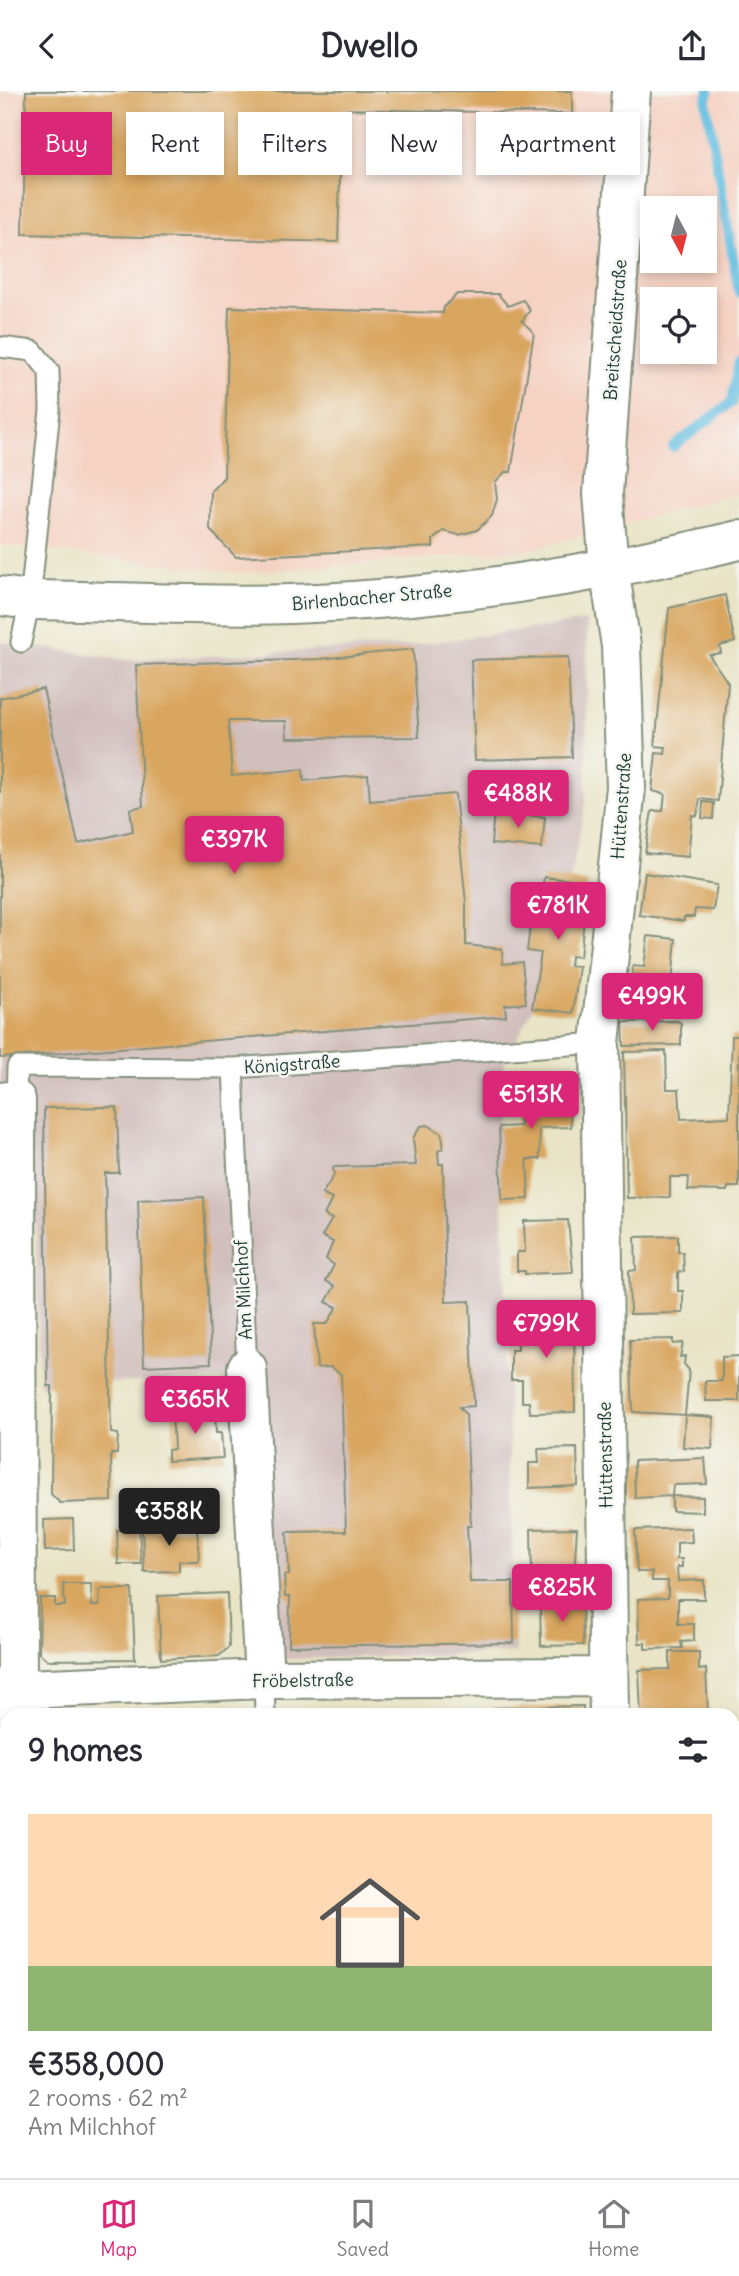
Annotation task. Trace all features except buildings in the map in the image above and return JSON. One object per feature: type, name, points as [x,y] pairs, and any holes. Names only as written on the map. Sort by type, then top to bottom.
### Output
[{"type":"street","name":"Breitscheidstraße","points":[[629,112],[631,91]]},
{"type":"street","name":"Breitscheidstraße","points":[[608,568],[603,494],[625,175]]},
{"type":"street","name":"Birlenbacher Straße","points":[[15,598],[292,604],[477,588],[608,568],[739,540]]},
{"type":"street","name":"Hüttenstraße","points":[[608,568],[621,646],[626,787],[600,1043],[609,1708]]},
{"type":"street","name":"Königstraße","points":[[8,1101],[11,1698]]},
{"type":"street","name":"Am Milchhof","points":[[247,1368],[264,1697]]},
{"type":"street","name":"Fröbelstraße","points":[[11,1698],[264,1697],[607,1678]]},
{"type":"lane","points":[[0,347],[33,351],[49,371],[50,410],[15,598],[21,642]]},
{"type":"lane","name":"Königstraße","points":[[8,1101],[17,1067],[233,1068],[600,1043]]},
{"type":"lane","name":"Am Milchhof","points":[[233,1068],[247,1368]]},
{"type":"shaded area","points":[[0,91],[739,91],[739,493],[529,550],[241,573],[0,545]]},
{"type":"shaded area","points":[[587,621],[586,803],[550,975],[499,1075],[515,1653],[282,1659],[223,1379],[40,1385],[34,1156],[0,1157],[0,642],[129,660],[405,646]]},
{"type":"waterway","points":[[709,91],[706,102],[739,292]]},
{"type":"waterway","points":[[673,447],[732,402],[739,362]]}]
